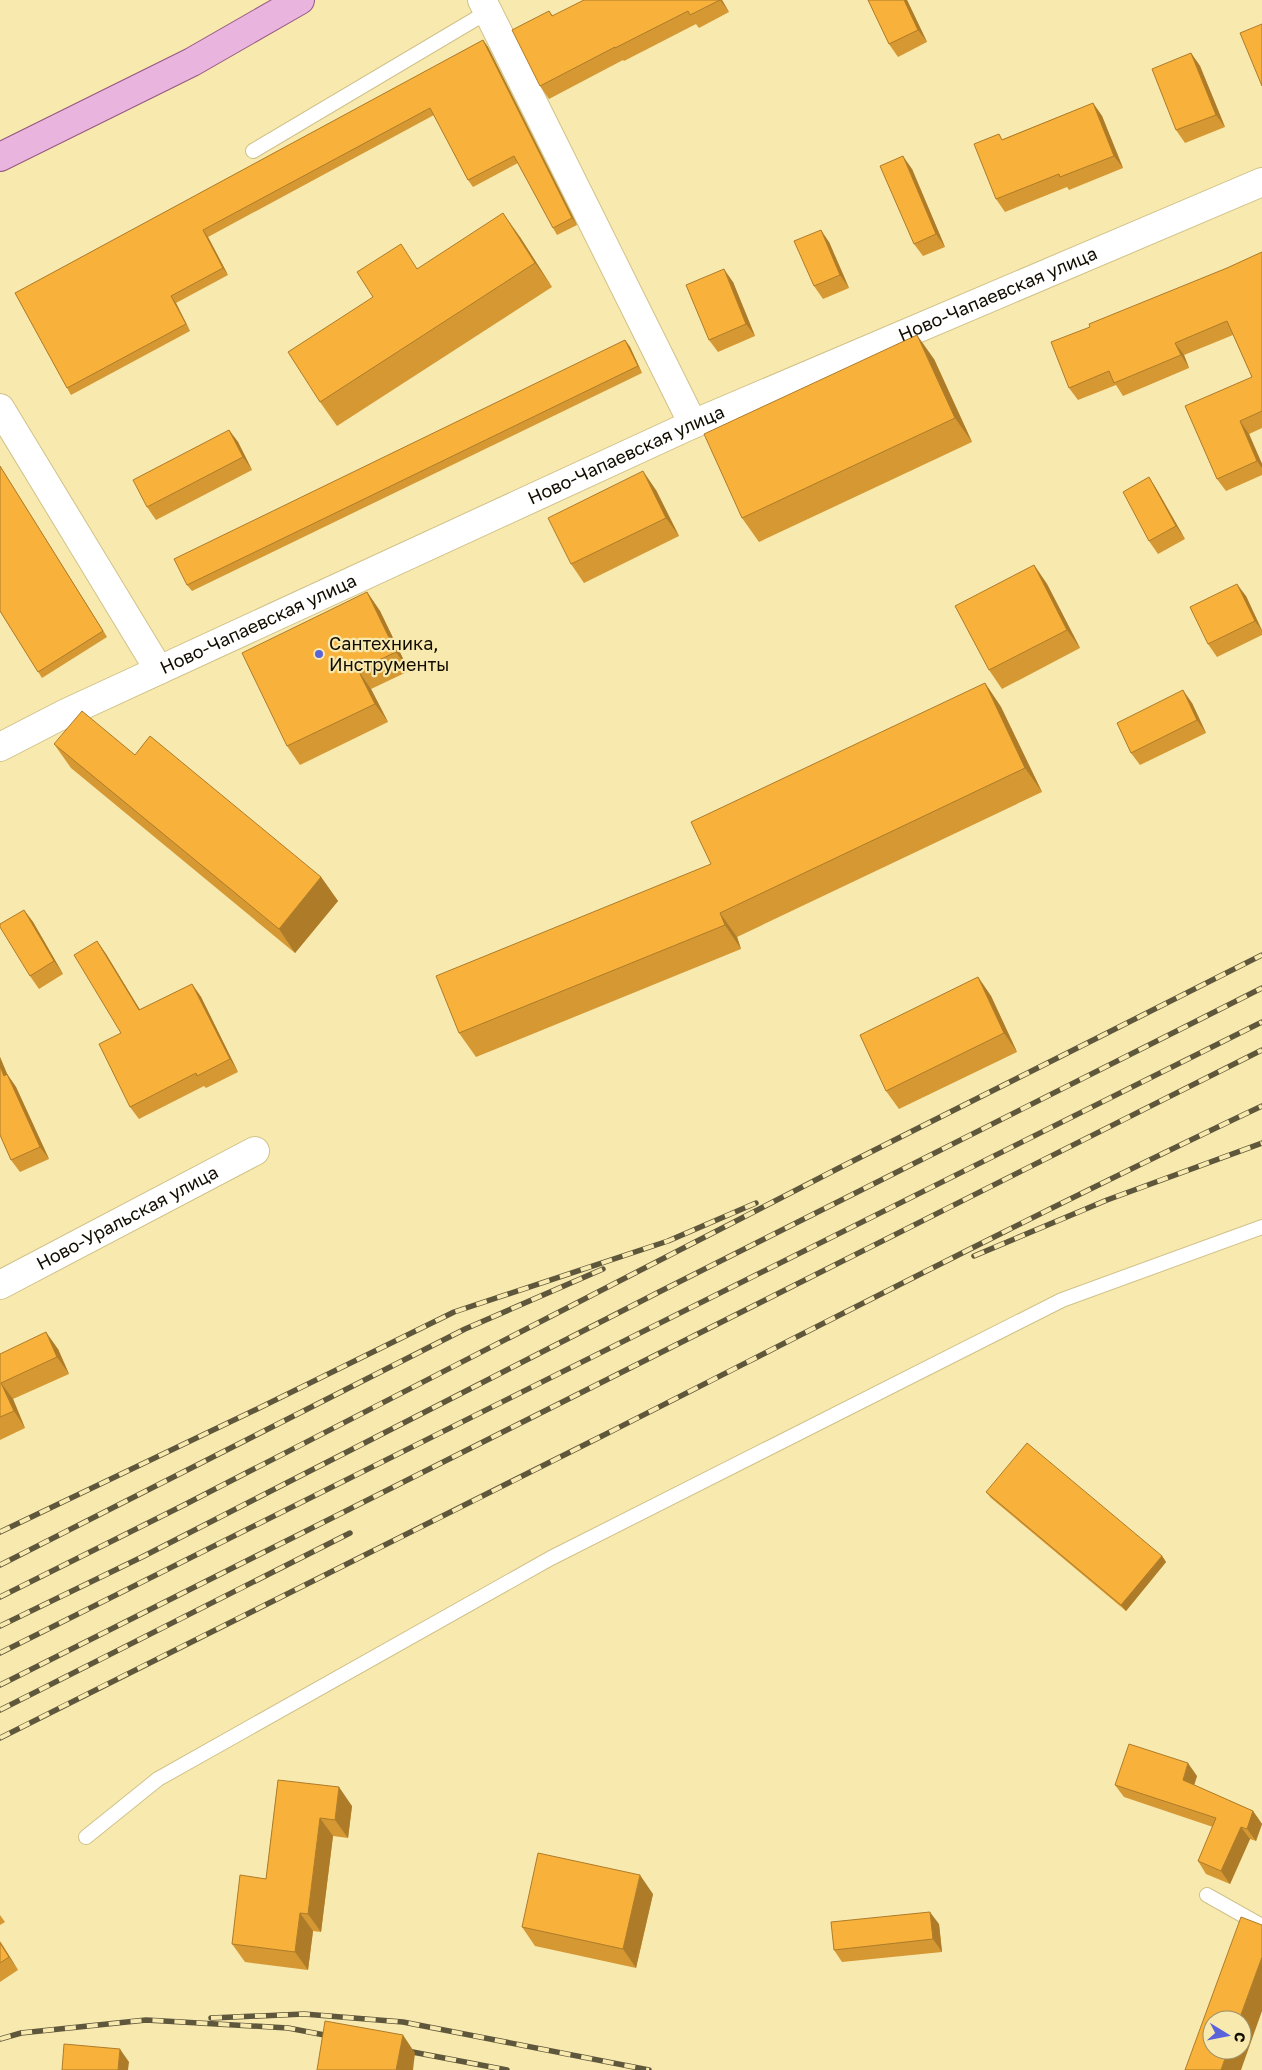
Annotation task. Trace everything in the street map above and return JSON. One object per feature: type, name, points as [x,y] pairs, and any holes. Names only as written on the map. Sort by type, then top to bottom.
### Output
[{"type":"main road","points":[[0,157],[192,62],[300,0]]},
{"type":"street","points":[[491,4],[693,424]]},
{"type":"street","name":"Ново-Чапаевская улица","points":[[0,747],[66,713],[693,424],[1262,182]]},
{"type":"street","points":[[0,408],[159,670]]},
{"type":"street","name":"Ново-Уральская улица","points":[[0,1286],[255,1152]]},
{"type":"lane","points":[[253,150],[491,4]]},
{"type":"lane","points":[[86,1837],[158,1779],[551,1558],[1062,1300],[1262,1227]]},
{"type":"lane","points":[[1207,1895],[1262,1926]]},
{"type":"building","points":[[584,0],[720,0],[690,15],[688,11],[540,86],[512,30],[549,11],[552,16]]},
{"type":"building","points":[[868,0],[904,0],[918,30],[889,44]]},
{"type":"building","points":[[1262,24],[1262,86],[1240,33]]},
{"type":"building","points":[[483,40],[572,218],[553,228],[514,156],[468,180],[430,108],[203,230],[223,268],[171,296],[186,324],[67,388],[15,293]]},
{"type":"building","points":[[1191,53],[1216,115],[1176,130],[1152,69]]},
{"type":"building","points":[[1093,103],[1114,156],[1060,177],[1059,174],[996,199],[974,144],[999,134],[1002,140]]},
{"type":"building","points":[[903,156],[936,234],[914,244],[880,166]]},
{"type":"building","points":[[503,213],[535,263],[320,402],[288,352],[373,297],[357,272],[401,244],[417,269]]},
{"type":"building","points":[[821,230],[840,275],[814,286],[794,241]]},
{"type":"building","points":[[1262,252],[1262,411],[1240,421],[1257,461],[1217,479],[1185,406],[1252,377],[1227,321],[1175,343],[1181,355],[1114,383],[1109,371],[1069,388],[1051,342],[1090,327],[1089,324]]},
{"type":"building","points":[[724,269],[746,324],[709,340],[686,285]]},
{"type":"building","points":[[917,335],[955,418],[742,518],[704,434]]},
{"type":"building","points":[[625,340],[638,366],[187,585],[174,559]]},
{"type":"building","points":[[229,430],[243,457],[147,507],[133,480]]},
{"type":"building","points":[[0,466],[103,631],[38,672],[0,611]]},
{"type":"building","points":[[643,471],[666,518],[571,564],[548,518]]},
{"type":"building","points":[[1149,477],[1176,526],[1149,541],[1123,492]]},
{"type":"building","points":[[1034,565],[1067,630],[989,670],[955,606]]},
{"type":"building","points":[[1237,584],[1255,621],[1208,644],[1190,607]]},
{"type":"building","points":[[367,592],[396,652],[358,670],[375,704],[287,746],[242,653]]},
{"type":"building","points":[[985,683],[1025,768],[720,913],[725,925],[459,1033],[436,976],[711,864],[691,822]]},
{"type":"building","points":[[1183,690],[1197,720],[1131,753],[1117,723]]},
{"type":"building","points":[[82,711],[135,755],[150,736],[321,877],[279,929],[54,744]]},
{"type":"building","points":[[24,910],[54,961],[30,976],[0,927],[0,924]]},
{"type":"building","points":[[97,941],[139,1010],[192,984],[230,1059],[197,1076],[196,1073],[130,1107],[99,1044],[121,1033],[74,955]]},
{"type":"building","points":[[978,977],[1004,1033],[886,1091],[860,1035]]},
{"type":"building","points":[[0,1066],[4,1076],[7,1074],[40,1147],[11,1160],[0,1135]]},
{"type":"building","points":[[46,1332],[57,1357],[1,1383],[14,1411],[0,1417],[0,1354]]},
{"type":"building","points":[[1027,1443],[1162,1556],[1121,1605],[986,1492]]},
{"type":"building","points":[[1129,1744],[1188,1763],[1183,1780],[1253,1811],[1247,1829],[1241,1827],[1221,1871],[1198,1861],[1216,1818],[1115,1785]]},
{"type":"building","points":[[278,1780],[339,1787],[335,1820],[320,1818],[308,1914],[300,1913],[295,1952],[232,1944],[240,1875],[266,1879]]},
{"type":"building","points":[[538,1853],[640,1875],[623,1949],[522,1927]]},
{"type":"building","points":[[930,1912],[933,1939],[834,1950],[831,1922]]},
{"type":"building","points":[[1241,1917],[1262,1925],[1262,1957],[1243,2010],[1207,2010]]},
{"type":"building","points":[[0,1943],[9,1957],[0,1963]]},
{"type":"building","points":[[325,2021],[403,2035],[396,2070],[317,2070]]},
{"type":"building","points":[[1202,2024],[1202,2060],[1224,2060],[1221,2070],[1185,2070]]},
{"type":"building","points":[[64,2044],[120,2049],[118,2070],[62,2070]]},
{"type":"railway","points":[[0,1597],[184,1505],[839,1168],[1262,955]]},
{"type":"railway","points":[[0,1626],[144,1556],[659,1292],[1262,988]]},
{"type":"railway","points":[[0,1653],[1262,1022]]},
{"type":"railway","points":[[0,1685],[1262,1050]]},
{"type":"railway","points":[[0,1738],[1013,1227],[1262,1106]]},
{"type":"railway","points":[[974,1256],[1107,1200],[1262,1143]]},
{"type":"railway","points":[[0,1532],[454,1312],[668,1241],[756,1203]]},
{"type":"railway","points":[[0,1565],[465,1329],[603,1269]]},
{"type":"railway","points":[[0,1710],[350,1533]]},
{"type":"railway","points":[[211,2018],[304,2014],[403,2022],[649,2070]]},
{"type":"railway","points":[[0,2039],[21,2033],[146,2020],[288,2028],[335,2037]]},
{"type":"railway","points":[[402,2050],[507,2070]]},
{"type":"place","name":"Сантехника, Инструменты","points":[[319,654]]}]
